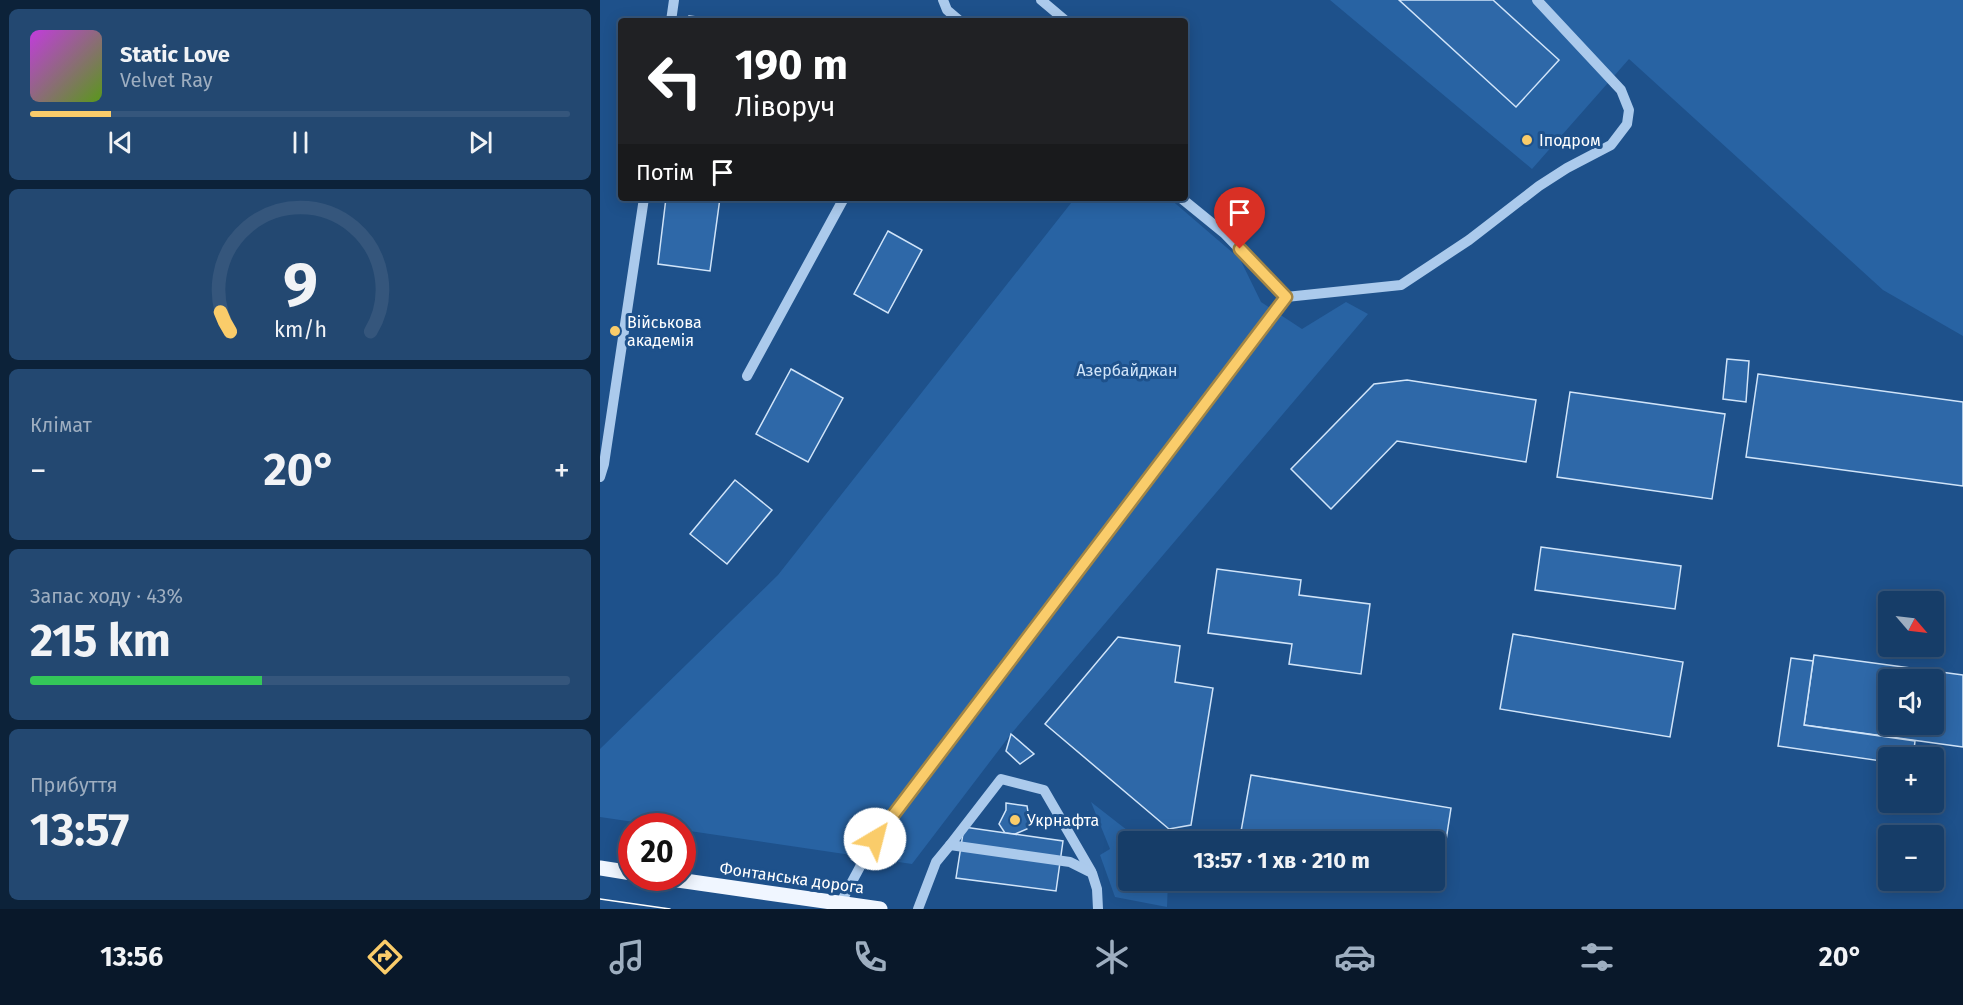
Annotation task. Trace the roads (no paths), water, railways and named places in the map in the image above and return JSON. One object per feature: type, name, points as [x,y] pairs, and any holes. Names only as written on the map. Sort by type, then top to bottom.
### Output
[{"type":"main road","points":[[600,868],[618,871]]},
{"type":"main road","name":"Фонтанська дорога","points":[[696,883],[841,907],[880,909]]},
{"type":"lane","points":[[671,18],[674,0]]},
{"type":"lane","points":[[1041,0],[1062,18]]},
{"type":"lane","points":[[841,907],[875,839],[1286,297],[1401,285],[1469,240],[1539,186],[1611,145],[1627,124],[1629,110],[1621,90],[1537,0]]},
{"type":"lane","points":[[945,5],[957,18]]},
{"type":"lane","points":[[600,477],[604,464],[644,201]]},
{"type":"lane","points":[[747,376],[842,201]]},
{"type":"lane","points":[[1185,201],[1224,233],[1286,297]]},
{"type":"lane","points":[[918,909],[936,862],[1001,779],[1044,790],[1092,873],[1097,890],[1098,909]]},
{"type":"lane","points":[[950,846],[1070,862],[1092,873]]},
{"type":"tram line","points":[[600,899],[670,909]]},
{"type":"place","name":"Іподром","points":[[1527,140]]},
{"type":"place","name":"Військова академія","points":[[615,331]]},
{"type":"place","name":"Укрнафта","points":[[1015,820]]},
{"type":"park label","name":"Азербайджан","points":[[1127,370]]}]
